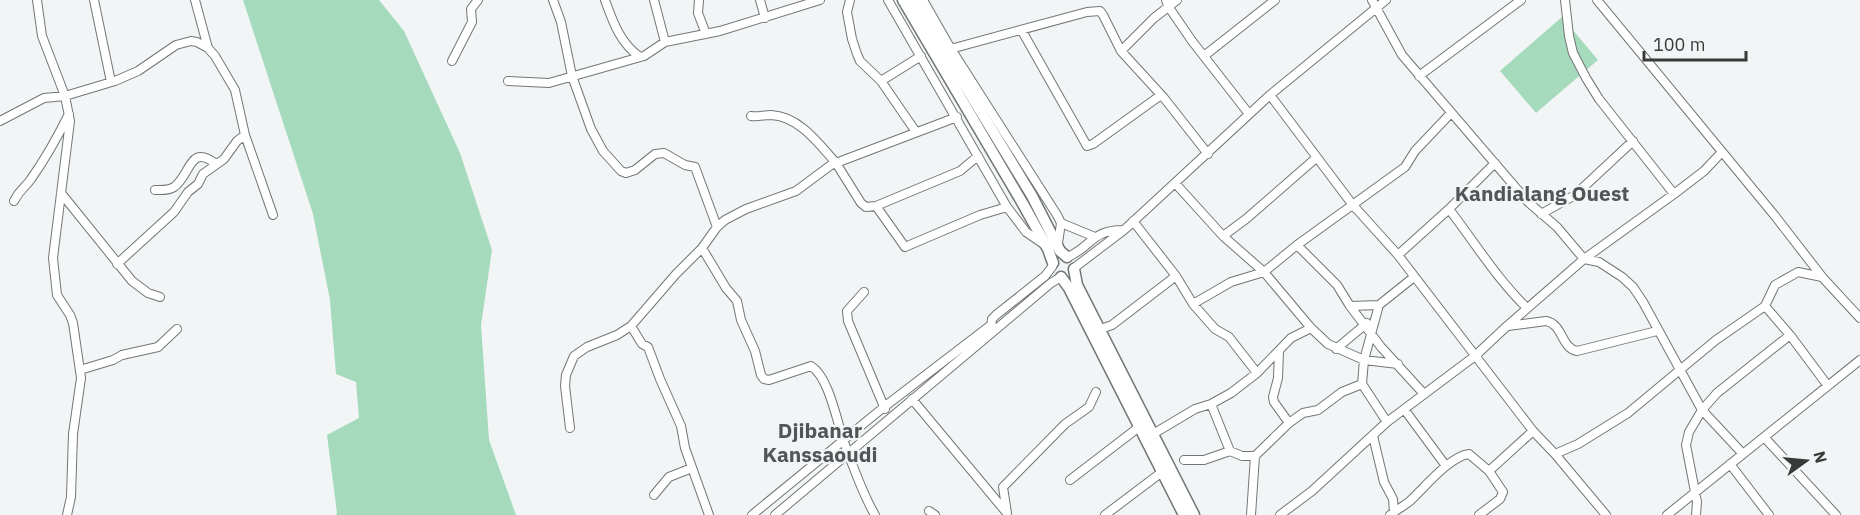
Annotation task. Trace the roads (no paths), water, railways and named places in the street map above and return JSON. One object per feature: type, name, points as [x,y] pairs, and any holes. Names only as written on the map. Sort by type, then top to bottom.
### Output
[{"type":"main road","points":[[903,0],[1027,200],[1058,243],[1060,251],[1072,261],[1077,285],[1096,331],[1139,427],[1184,515]]},
{"type":"main road","points":[[913,0],[947,50],[1027,200],[1055,274],[1061,277],[1096,331],[1153,434],[1194,515]]},
{"type":"main road","points":[[1053,265],[1060,256],[1068,257]]},
{"type":"main road","points":[[1061,277],[1069,276],[1074,268]]},
{"type":"street","points":[[37,0],[42,36],[65,96],[69,113],[70,135],[53,247],[55,287],[73,323],[81,384],[74,434],[71,497],[67,515]]},
{"type":"street","points":[[94,0],[111,82]]},
{"type":"street","points":[[195,0],[208,48],[235,90],[245,135],[273,215]]},
{"type":"street","points":[[452,61],[472,22],[471,9],[478,0]]},
{"type":"street","points":[[553,0],[561,22],[572,76],[591,129],[603,152],[621,171],[628,173],[656,154],[664,153],[685,165],[695,167],[717,227]]},
{"type":"street","points":[[605,0],[621,39],[640,57]]},
{"type":"street","points":[[654,0],[665,42]]},
{"type":"street","points":[[699,0],[698,13],[706,34]]},
{"type":"street","points":[[760,0],[765,18]]},
{"type":"street","points":[[508,81],[549,83],[647,55],[665,42],[706,34],[820,0]]},
{"type":"street","points":[[850,0],[847,12],[857,54],[881,81],[916,132]]},
{"type":"street","points":[[888,0],[1007,207],[1026,232],[1045,245]]},
{"type":"street","points":[[923,0],[947,50],[1048,199],[1061,223],[1058,243]]},
{"type":"street","points":[[1097,0],[1100,11],[1121,51],[1161,94],[1208,154]]},
{"type":"street","points":[[1121,51],[1167,3],[1177,0]]},
{"type":"street","points":[[1204,56],[1274,0]]},
{"type":"street","points":[[1074,268],[1124,230],[1270,95],[1374,4],[1386,0]]},
{"type":"street","points":[[1419,76],[1521,0]]},
{"type":"street","points":[[1565,0],[1573,53],[1599,99],[1674,194]]},
{"type":"street","points":[[1597,0],[1823,278],[1860,318]]},
{"type":"street","points":[[1167,3],[1249,114]]},
{"type":"street","points":[[1374,4],[1402,55],[1528,202],[1557,227],[1584,259],[1599,262],[1633,287],[1702,410],[1743,454]]},
{"type":"street","points":[[947,50],[1087,12],[1100,11]]},
{"type":"street","points":[[1022,31],[1087,146],[1093,144],[1161,94]]},
{"type":"street","points":[[0,121],[44,98],[65,96],[138,71],[176,45],[191,41],[208,48]]},
{"type":"street","points":[[881,81],[921,56]]},
{"type":"street","points":[[1270,95],[1316,158],[1343,189],[1352,204],[1398,255],[1533,431],[1556,454],[1606,515]]},
{"type":"street","points":[[14,201],[20,189],[30,181],[69,113]]},
{"type":"street","points":[[1193,304],[1231,282],[1264,272],[1352,204],[1405,167],[1416,151],[1451,113]]},
{"type":"street","points":[[752,116],[778,116],[795,123],[811,135],[836,163],[861,203],[866,207],[876,206],[960,171],[978,156]]},
{"type":"street","points":[[570,428],[565,386],[566,375],[574,356],[587,347],[617,335],[631,326],[702,248],[717,227],[740,212],[801,188],[836,163],[957,117]]},
{"type":"street","points":[[117,264],[174,212],[188,192],[198,184],[203,174],[227,156],[237,141],[245,135]]},
{"type":"street","points":[[1541,214],[1575,195],[1634,141]]},
{"type":"street","points":[[1280,515],[1312,490],[1387,422],[1475,356],[1506,326],[1584,259],[1704,171],[1722,152]]},
{"type":"street","points":[[155,189],[167,190],[175,186],[185,175],[191,161],[196,158],[205,157],[216,164]]},
{"type":"street","points":[[1223,236],[1316,158]]},
{"type":"street","points":[[1398,255],[1495,164]]},
{"type":"street","points":[[1174,183],[1223,236],[1264,272],[1311,328],[1328,344],[1364,360],[1398,364]]},
{"type":"street","points":[[61,193],[117,264],[140,288],[148,294],[160,297]]},
{"type":"street","points":[[876,206],[905,247],[980,215],[1007,207]]},
{"type":"street","points":[[1449,209],[1501,281],[1527,308]]},
{"type":"street","points":[[1133,221],[1176,276],[1193,304],[1215,329],[1229,337],[1257,374]]},
{"type":"street","points":[[1061,223],[1095,237]]},
{"type":"street","points":[[1068,257],[1095,237],[1108,231],[1124,230]]},
{"type":"street","points":[[1297,245],[1337,285],[1381,347],[1424,394]]},
{"type":"street","points":[[702,248],[726,288],[737,301],[741,320],[764,379],[769,380],[814,367],[827,390],[844,441],[875,515]]},
{"type":"street","points":[[775,515],[991,330],[996,315],[1045,276],[1053,265]]},
{"type":"street","points":[[1556,454],[1578,444],[1628,413],[1716,340],[1765,306],[1775,285],[1798,272],[1806,272],[1823,278]]},
{"type":"street","points":[[1096,331],[1112,325],[1176,276]]},
{"type":"street","points":[[752,515],[884,407],[1061,277]]},
{"type":"street","points":[[1350,306],[1379,305],[1414,277]]},
{"type":"street","points":[[864,292],[847,311],[848,321],[888,418]]},
{"type":"street","points":[[1379,305],[1364,360],[1362,384],[1387,422]]},
{"type":"street","points":[[1765,306],[1828,386]]},
{"type":"street","points":[[1336,349],[1377,314]]},
{"type":"street","points":[[1506,326],[1552,322],[1569,348],[1577,351],[1657,331]]},
{"type":"street","points":[[631,326],[642,344],[651,352],[660,379],[681,426],[685,448],[709,515]]},
{"type":"street","points":[[1153,434],[1195,409],[1231,393],[1257,374],[1291,338],[1311,328]]},
{"type":"street","points":[[80,370],[158,347],[177,329]]},
{"type":"street","points":[[1696,515],[1697,502],[1686,445],[1689,432],[1702,410],[1717,393],[1790,335]]},
{"type":"street","points":[[1279,351],[1278,378],[1273,397],[1289,423]]},
{"type":"street","points":[[1667,515],[1858,363]]},
{"type":"street","points":[[1251,515],[1255,456],[1289,423],[1303,413],[1318,410],[1342,392],[1362,384]]},
{"type":"street","points":[[1007,514],[1003,487],[1065,424],[1089,407],[1096,392]]},
{"type":"street","points":[[912,399],[1007,514]]},
{"type":"street","points":[[1210,404],[1230,451]]},
{"type":"street","points":[[1404,409],[1446,466]]},
{"type":"street","points":[[1070,480],[1139,427]]},
{"type":"street","points":[[1489,471],[1533,431]]},
{"type":"street","points":[[1373,436],[1384,482],[1394,505],[1392,513]]},
{"type":"street","points":[[1764,437],[1836,515]]},
{"type":"street","points":[[1185,460],[1204,460],[1230,451],[1242,456],[1255,456]]},
{"type":"street","points":[[1392,513],[1408,502],[1446,466],[1465,454],[1469,454],[1489,471],[1502,488],[1503,496],[1479,515]]},
{"type":"street","points":[[1730,464],[1769,515]]},
{"type":"street","points":[[654,495],[669,477],[692,468]]},
{"type":"street","points":[[1105,515],[1162,472]]},
{"type":"district","name":"Kandialang Ouest","points":[[1542,193]]},
{"type":"district","name":"Djibanar Kanssaoudi","points":[[820,442]]}]
